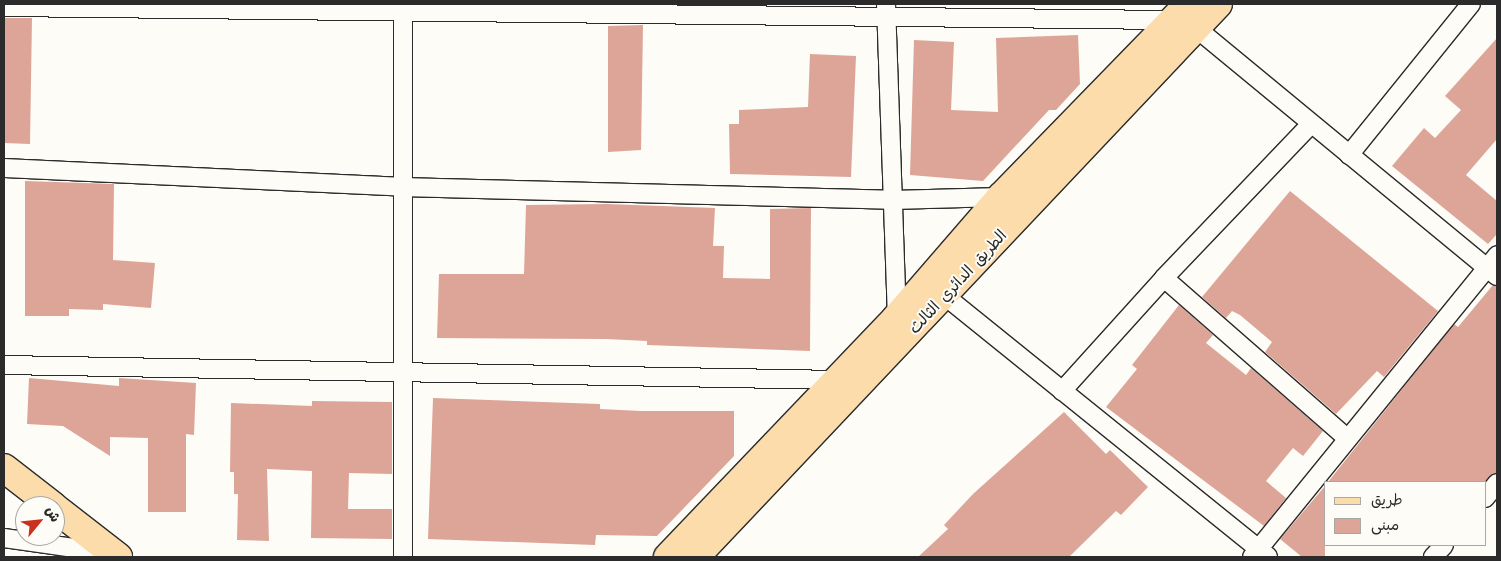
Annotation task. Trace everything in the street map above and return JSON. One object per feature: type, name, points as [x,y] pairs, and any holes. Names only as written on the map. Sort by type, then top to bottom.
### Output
[{"type":"main road","name":"الطريق الدائري الثالث","points":[[668,557],[897,317],[1001,198],[1187,17],[1218,4]]},
{"type":"main road","name":"الطريق الدائري الثالث","points":[[696,557],[945,296],[1187,17]]},
{"type":"main road","points":[[4,468],[40,496]]},
{"type":"main road","points":[[65,516],[115,555]]},
{"type":"street","points":[[1349,155],[1471,4]]},
{"type":"street","points":[[4,7],[887,11],[1187,17],[1349,155],[1494,266],[1347,438],[1259,554],[945,296]]},
{"type":"street","points":[[402,557],[401,188],[403,8]]},
{"type":"street","points":[[887,11],[891,200],[897,317]]},
{"type":"street","points":[[1062,392],[1164,278],[1311,124]]},
{"type":"street","points":[[4,168],[401,188],[891,200],[1001,198]]},
{"type":"street","points":[[1164,278],[1347,438]]},
{"type":"street","points":[[4,365],[403,375],[837,380]]},
{"type":"street","points":[[4,538],[115,555]]},
{"type":"street","points":[[1433,557],[1443,546]]},
{"type":"building","points":[[4,18],[32,18],[30,144],[4,143]]},
{"type":"building","points":[[643,25],[641,150],[608,152],[608,26]]},
{"type":"building","points":[[1078,35],[1080,84],[1056,110],[1049,110],[983,181],[910,175],[914,40],[954,42],[951,110],[998,112],[996,38]]},
{"type":"building","points":[[1497,38],[1497,139],[1466,175],[1497,201],[1497,234],[1488,244],[1392,166],[1424,128],[1435,138],[1461,110],[1445,96]]},
{"type":"building","points":[[810,54],[856,56],[851,177],[730,174],[729,124],[739,124],[739,110],[808,107]]},
{"type":"building","points":[[25,181],[114,184],[113,260],[155,263],[151,308],[103,304],[103,310],[69,309],[69,316],[25,316]]},
{"type":"building","points":[[1290,191],[1438,311],[1384,377],[1377,371],[1336,414],[1265,352],[1272,342],[1240,315],[1232,311],[1226,318],[1202,297]]},
{"type":"building","points":[[607,204],[715,208],[713,246],[724,246],[723,278],[770,279],[770,209],[811,208],[810,351],[647,345],[647,341],[606,339],[437,338],[439,274],[524,274],[526,205]]},
{"type":"building","points":[[1493,285],[1497,286],[1497,473],[1485,481],[1329,481],[1454,324],[1458,327]]},
{"type":"building","points":[[1179,305],[1213,335],[1206,343],[1246,375],[1251,368],[1323,431],[1303,456],[1293,448],[1266,481],[1286,498],[1264,526],[1106,407],[1137,369],[1132,365]]},
{"type":"building","points":[[29,378],[119,386],[119,378],[196,383],[194,435],[186,434],[186,512],[148,512],[148,438],[110,437],[110,456],[63,426],[27,424]]},
{"type":"building","points":[[433,398],[600,404],[600,409],[641,411],[734,411],[734,456],[657,536],[596,535],[595,545],[428,539]]},
{"type":"building","points":[[312,401],[392,402],[392,474],[349,473],[348,509],[392,509],[392,539],[311,538],[312,471],[267,469],[269,541],[237,540],[238,494],[234,494],[234,472],[230,472],[231,403],[312,406]]},
{"type":"building","points":[[1064,412],[1106,454],[1110,450],[1148,487],[1121,515],[1116,511],[1069,557],[918,557],[948,529],[944,525],[973,494]]},
{"type":"building","points":[[1324,487],[1325,557],[1302,557],[1280,539]]}]
